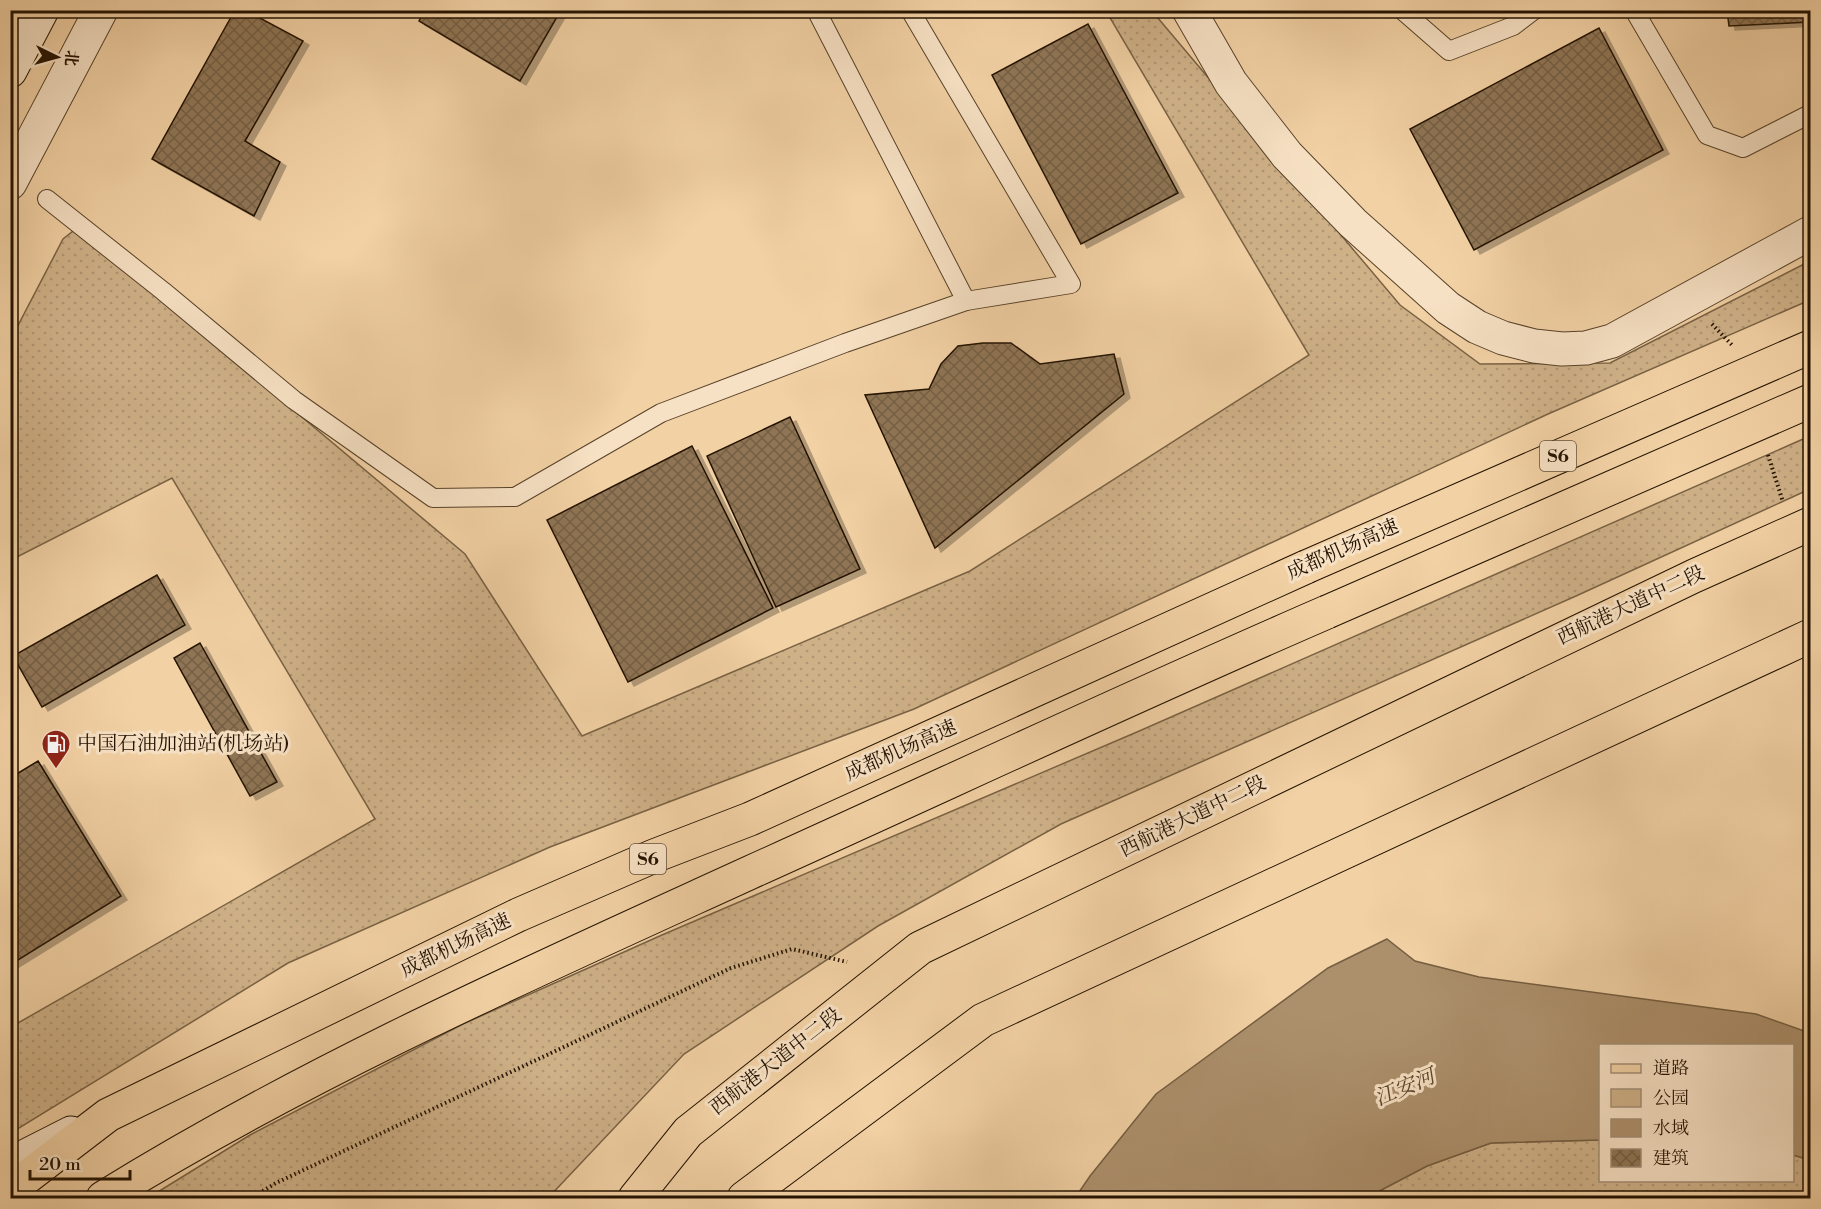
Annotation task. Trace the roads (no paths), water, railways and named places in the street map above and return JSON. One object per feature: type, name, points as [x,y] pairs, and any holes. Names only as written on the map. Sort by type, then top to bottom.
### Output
[{"type":"main road","name":"成都机场高速","points":[[10,1190],[108,1115],[518,915],[654,856],[750,819],[1306,567],[1810,346]]},
{"type":"main road","points":[[104,1198],[256,1111],[409,1031],[619,932],[1327,612],[1810,401]]},
{"type":"main road","name":"西航港大道中二段","points":[[635,1198],[688,1132],[920,948],[1694,576],[1810,524]]},
{"type":"main road","points":[[744,1198],[983,1020],[1810,636]]},
{"type":"main road","points":[[1746,666],[1810,644]]},
{"type":"street","points":[[10,71],[42,10]]},
{"type":"street","points":[[10,183],[101,10]]},
{"type":"street","points":[[1189,10],[1231,83],[1287,155],[1353,223],[1448,308],[1477,327],[1503,338],[1562,350],[1586,348],[1612,341],[1810,233]]},
{"type":"street","points":[[10,1164],[108,1115]]},
{"type":"lane","points":[[816,10],[966,301]]},
{"type":"lane","points":[[47,199],[163,291],[294,400],[433,498],[515,497],[662,413],[845,343],[966,301],[1071,284],[910,10]]},
{"type":"lane","points":[[1402,10],[1449,51],[1513,26],[1534,10]]},
{"type":"lane","points":[[1634,10],[1707,135],[1743,148],[1810,114]]},
{"type":"water","name":"江安河","points":[[1387,939],[1415,961],[1479,977],[1756,1014],[1810,1033],[1810,1160],[1794,1155],[1794,1044],[1599,1044],[1599,1140],[1491,1143],[1427,1166],[1366,1198],[1075,1198],[1156,1094],[1328,968]]},
{"type":"place","name":"中国石油加油站(机场站)","points":[[56,770]]}]
